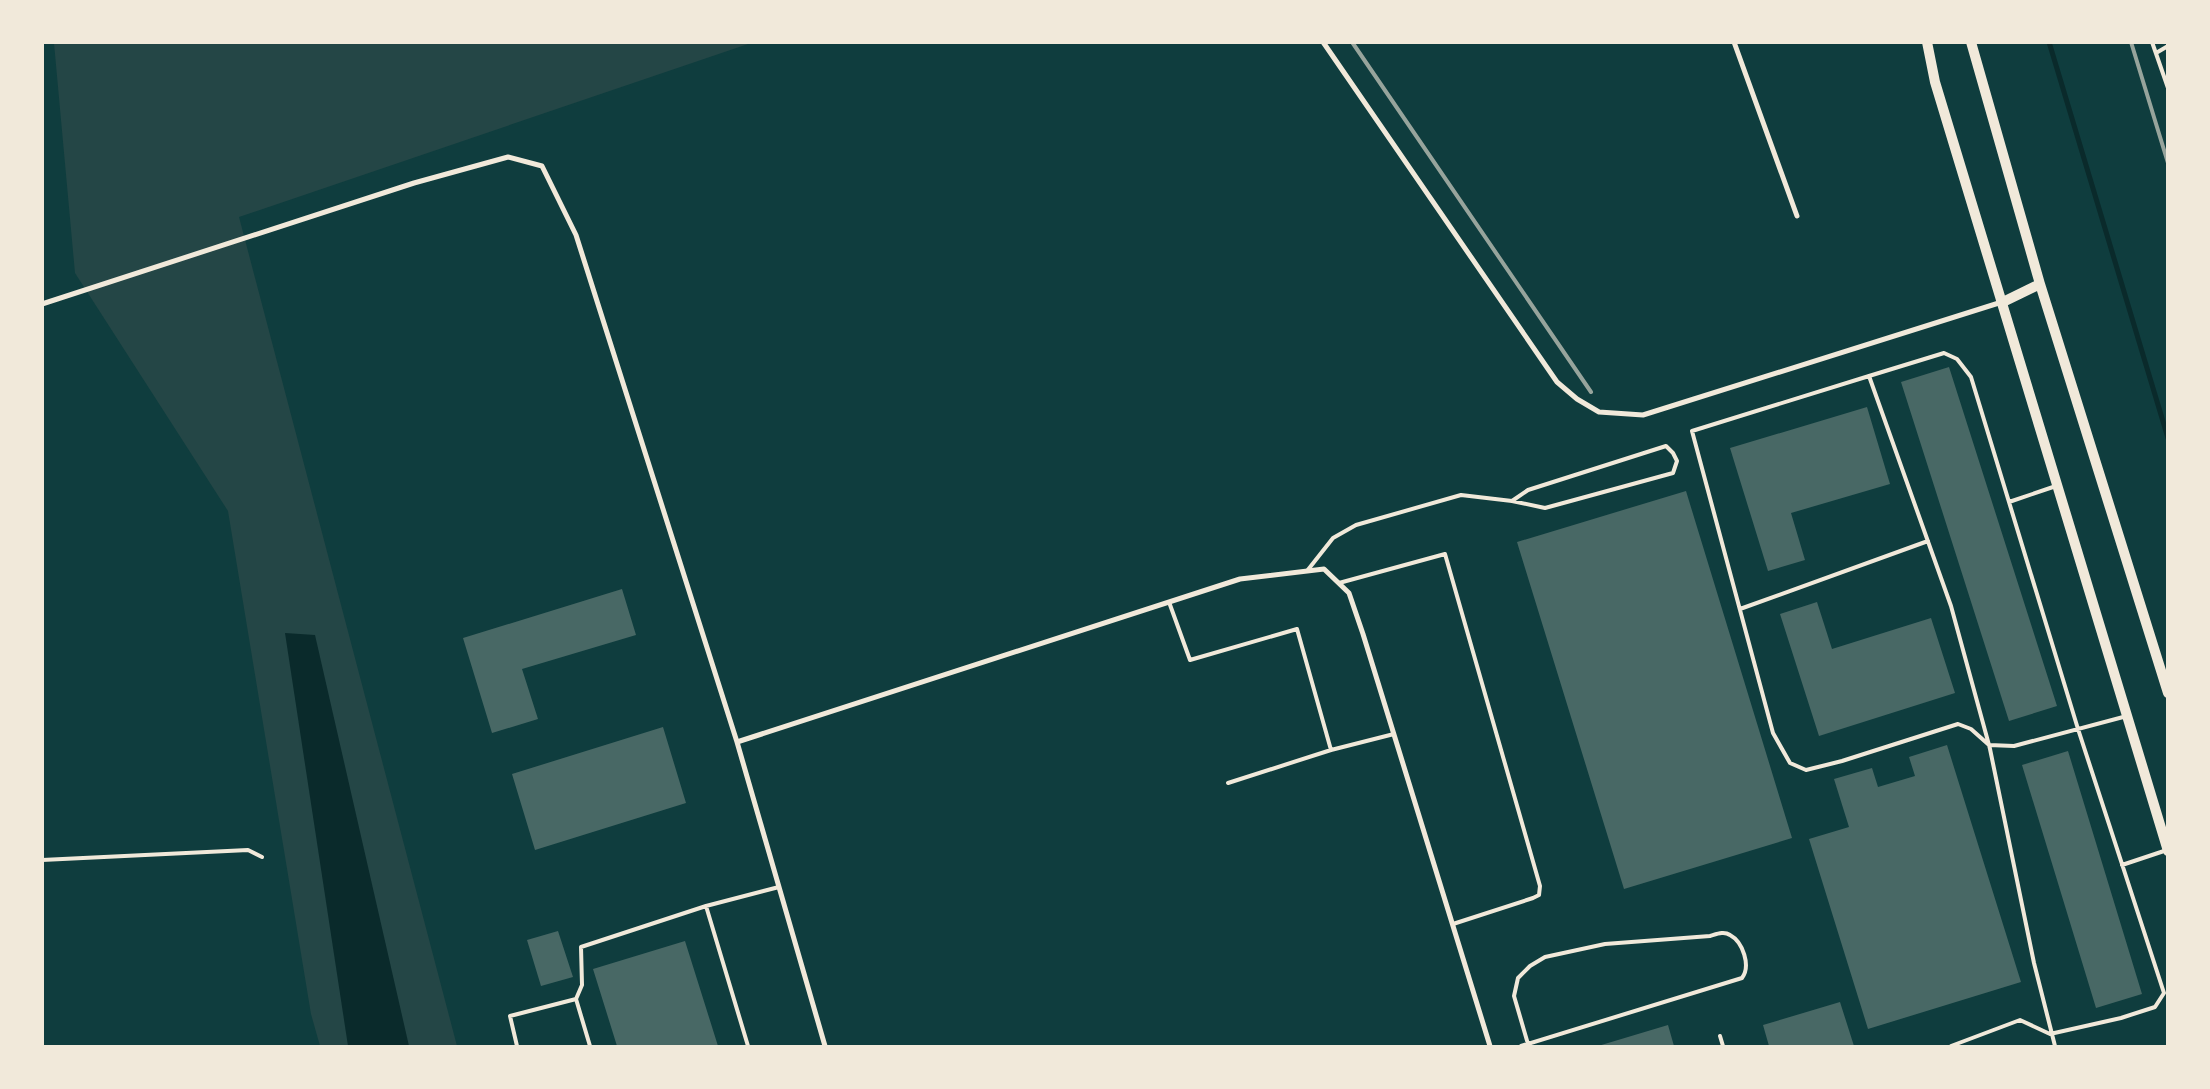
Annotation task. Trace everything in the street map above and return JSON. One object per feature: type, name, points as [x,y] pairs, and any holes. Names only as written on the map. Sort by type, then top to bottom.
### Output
[{"type":"main road","points":[[1927,42],[1935,82],[2003,302],[2167,851]]},
{"type":"main road","points":[[1971,42],[2040,284],[2168,693]]},
{"type":"main road","points":[[2003,302],[2040,284]]},
{"type":"street","points":[[1323,42],[1557,382],[1576,399],[1599,412],[1643,415],[2003,302]]},
{"type":"street","points":[[1734,42],[1798,216]]},
{"type":"street","points":[[42,304],[414,183],[508,157],[542,166],[576,235],[737,742],[825,1046]]},
{"type":"street","points":[[737,742],[1240,579],[1324,569],[1349,593],[1490,1046]]},
{"type":"lane","points":[[2152,42],[2168,88]]},
{"type":"lane","points":[[2156,53],[2168,46]]},
{"type":"lane","points":[[1951,1046],[2020,1020],[2050,1034],[2121,1018],[2155,1007],[2164,993],[2078,729],[1971,377],[1958,360],[1944,353],[1692,432],[1773,733],[1790,763],[1806,770],[1842,761],[1958,724],[1971,729],[1989,744],[2014,746],[2078,729],[2127,716]]},
{"type":"lane","points":[[1869,376],[1951,606],[1989,744],[2050,1034],[2055,1046]]},
{"type":"lane","points":[[1307,571],[1333,538],[1356,525],[1461,495],[1512,501],[1545,508],[1673,473],[1677,461],[1673,453],[1666,446],[1528,490],[1512,501]]},
{"type":"lane","points":[[2009,502],[2058,485]]},
{"type":"lane","points":[[1740,609],[1928,541]]},
{"type":"lane","points":[[1338,583],[1445,554],[1538,873],[1540,886],[1539,895],[1533,898],[1453,924]]},
{"type":"lane","points":[[1169,602],[1190,660],[1296,629],[1331,750]]},
{"type":"lane","points":[[1228,783],[1331,750],[1394,734]]},
{"type":"lane","points":[[42,860],[248,850],[262,857]]},
{"type":"lane","points":[[2122,865],[2167,851]]},
{"type":"lane","points":[[590,1046],[576,999],[582,985],[581,947],[706,906],[779,887]]},
{"type":"lane","points":[[706,906],[748,1046]]},
{"type":"lane","points":[[1521,1046],[1528,1044],[1742,978],[1746,972],[1746,960],[1737,941],[1730,934],[1723,933],[1710,936],[1605,944],[1544,957],[1530,966],[1518,978],[1514,996],[1528,1044]]},
{"type":"lane","points":[[517,1046],[510,1016],[576,999]]},
{"type":"lane","points":[[1720,1036],[1723,1046]]},
{"type":"shaded area","points":[[54,43],[751,43],[239,217],[457,1046],[320,1046],[311,1014],[228,511],[75,273]]},
{"type":"shaded area","points":[[285,633],[315,635],[409,1046],[348,1046]]},
{"type":"building","points":[[1949,367],[2057,706],[2009,721],[1901,382]]},
{"type":"building","points":[[1867,407],[1890,484],[1791,513],[1805,560],[1768,571],[1730,448]]},
{"type":"building","points":[[1686,491],[1792,838],[1624,889],[1517,542]]},
{"type":"building","points":[[622,589],[636,635],[522,669],[538,719],[492,733],[463,638]]},
{"type":"building","points":[[1817,602],[1832,649],[1931,618],[1955,693],[1819,736],[1780,614]]},
{"type":"building","points":[[663,727],[686,803],[535,850],[512,774]]},
{"type":"building","points":[[1947,745],[2021,982],[1868,1029],[1809,839],[1849,827],[1834,779],[1872,768],[1878,787],[1915,776],[1909,757]]},
{"type":"building","points":[[2068,751],[2142,994],[2096,1008],[2022,765]]},
{"type":"building","points":[[558,931],[573,977],[541,986],[527,940]]},
{"type":"building","points":[[685,941],[718,1046],[617,1046],[593,969]]},
{"type":"building","points":[[1840,1002],[1854,1046],[1769,1046],[1763,1025]]},
{"type":"building","points":[[1668,1025],[1674,1046],[1598,1046]]},
{"type":"waterway","points":[[2049,42],[2168,438]]},
{"type":"railway","points":[[1352,42],[1591,392]]},
{"type":"railway","points":[[2131,42],[2168,163]]}]
